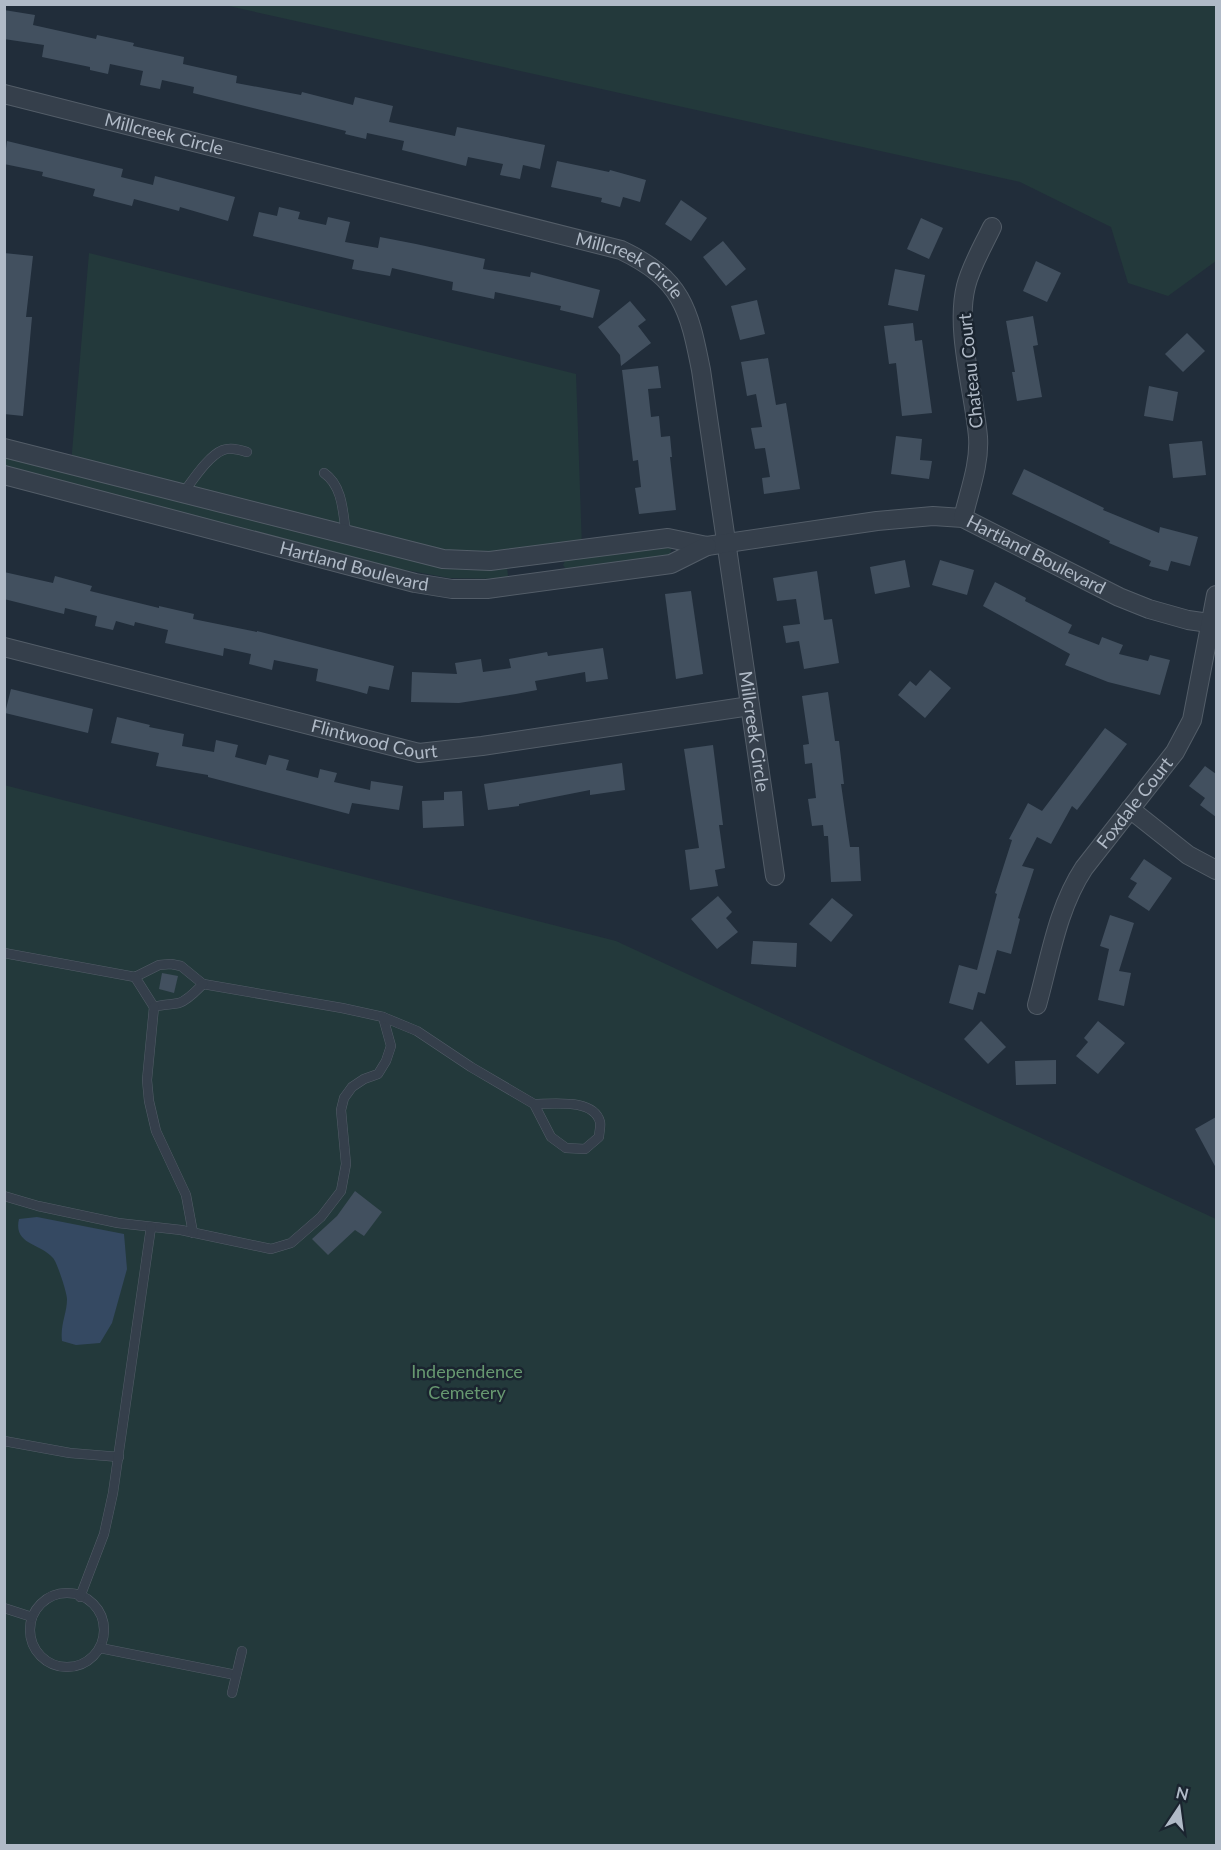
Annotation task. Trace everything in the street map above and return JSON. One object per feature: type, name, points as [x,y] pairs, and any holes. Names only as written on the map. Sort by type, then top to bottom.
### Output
[{"type":"street","name":"Millcreek Circle","points":[[4,94],[621,250],[642,260],[661,274],[681,300],[692,324],[701,370],[775,876]]},
{"type":"street","name":"Chateau Court","points":[[963,518],[979,439],[963,325],[963,305],[966,285],[992,227]]},
{"type":"street","name":"Hartland Boulevard","points":[[4,448],[443,559],[490,561],[668,538],[707,546],[876,521],[933,516],[963,518],[1119,597],[1149,609],[1213,624]]},
{"type":"street","name":"Hartland Boulevard","points":[[4,475],[415,583],[452,589],[487,589],[671,564],[707,546]]},
{"type":"street","name":"Foxdale Court","points":[[1037,1005],[1064,904],[1072,886],[1174,752],[1192,720],[1213,624],[1216,595]]},
{"type":"street","name":"Flintwood Court","points":[[4,647],[419,753],[482,746],[750,706]]},
{"type":"street","points":[[1130,808],[1188,855],[1216,870]]},
{"type":"lane","points":[[183,493],[210,461],[223,450],[230,448],[247,452]]},
{"type":"lane","points":[[324,473],[333,481],[341,499],[346,534]]},
{"type":"lane","points":[[4,952],[135,977],[159,965],[171,964],[181,966],[203,984],[383,1017],[417,1031],[471,1067],[534,1104],[579,1104],[594,1112],[600,1122],[599,1137],[585,1149],[566,1148],[551,1137],[534,1104]]},
{"type":"lane","points":[[135,977],[154,1007],[147,1080],[149,1101],[156,1131],[186,1195],[193,1233]]},
{"type":"lane","points":[[154,1007],[166,1003],[178,1003],[188,998],[203,984]]},
{"type":"lane","points":[[4,1196],[38,1206],[118,1223],[193,1233],[271,1249],[291,1243],[321,1217],[341,1191],[346,1164],[341,1110],[344,1098],[352,1087],[378,1074],[386,1061],[391,1046],[383,1017]]},
{"type":"lane","points":[[80,1597],[104,1534],[113,1493],[151,1227]]},
{"type":"lane","points":[[4,1441],[70,1453],[118,1457]]},
{"type":"lane","points":[[74,1594],[80,1597],[89,1600],[98,1609],[104,1627],[100,1648],[84,1664],[75,1667],[54,1665],[37,1653],[31,1641],[32,1617],[39,1605],[50,1597],[74,1594]]},
{"type":"lane","points":[[4,1608],[32,1617]]},
{"type":"lane","points":[[100,1648],[236,1675]]},
{"type":"lane","points":[[232,1693],[242,1651]]},
{"type":"green space","points":[[224,5],[1216,5],[1216,261],[1168,296],[1128,283],[1111,227],[1020,182]]},
{"type":"green space","points":[[89,253],[576,374],[582,548],[443,559],[71,464]]},
{"type":"green space","points":[[4,454],[507,568],[508,576],[503,579],[449,578],[389,567],[5,468]]},
{"type":"green space","points":[[672,547],[667,557],[567,570],[563,565],[566,559]]},
{"type":"green space","name":"Independence Cemetery","points":[[4,785],[616,941],[1216,1219],[1216,1845],[5,1845]]},
{"type":"water","points":[[37,1217],[124,1234],[127,1269],[112,1323],[100,1343],[76,1345],[62,1341],[67,1299],[59,1271],[53,1258],[24,1239],[18,1228],[19,1219]]},
{"type":"building","points":[[4,10],[35,15],[33,25],[96,39],[97,35],[134,43],[133,46],[184,57],[183,64],[237,76],[236,83],[301,95],[302,92],[353,105],[355,97],[393,106],[389,122],[455,136],[457,127],[545,145],[540,169],[523,165],[520,179],[500,175],[503,164],[468,157],[466,166],[402,150],[404,141],[367,133],[366,139],[345,134],[346,131],[193,93],[194,87],[162,80],[160,89],[140,85],[143,71],[110,64],[108,74],[90,70],[90,67],[42,57],[44,45],[4,39]]},
{"type":"building","points":[[7,141],[123,169],[121,177],[153,185],[155,176],[235,197],[228,221],[180,207],[179,211],[134,199],[132,206],[93,196],[95,189],[42,176],[43,172],[4,164]]},
{"type":"building","points":[[557,161],[609,172],[610,170],[646,180],[640,202],[623,197],[620,207],[601,202],[602,198],[551,187]]},
{"type":"building","points":[[681,200],[707,218],[691,241],[665,224]]},
{"type":"building","points":[[279,207],[300,212],[298,219],[326,225],[328,217],[350,222],[345,242],[378,248],[380,237],[485,259],[483,269],[530,277],[531,272],[600,290],[593,318],[560,310],[561,306],[495,292],[494,299],[452,290],[453,282],[392,268],[390,276],[352,269],[354,260],[253,236],[259,212],[277,216]]},
{"type":"building","points":[[921,218],[943,228],[929,259],[907,249]]},
{"type":"building","points":[[723,241],[746,269],[726,286],[703,257]]},
{"type":"building","points":[[4,253],[33,256],[26,317],[32,317],[23,416],[4,414]]},
{"type":"building","points":[[1036,261],[1061,273],[1047,302],[1023,291]]},
{"type":"building","points":[[895,269],[925,275],[918,311],[888,305]]},
{"type":"building","points":[[757,300],[765,334],[740,340],[731,306]]},
{"type":"building","points":[[630,301],[646,320],[638,326],[651,343],[621,366],[620,355],[598,327]]},
{"type":"building","points":[[1033,316],[1038,345],[1033,346],[1042,397],[1017,401],[1012,372],[1015,372],[1006,321]]},
{"type":"building","points":[[913,323],[915,341],[922,340],[932,413],[902,416],[896,363],[889,364],[884,326]]},
{"type":"building","points":[[1187,333],[1205,351],[1183,372],[1165,354]]},
{"type":"building","points":[[768,358],[776,405],[786,403],[800,489],[764,494],[762,478],[770,477],[765,448],[755,449],[751,428],[762,427],[756,394],[747,396],[741,362]]},
{"type":"building","points":[[658,366],[661,388],[648,389],[651,417],[659,416],[661,437],[670,436],[676,510],[639,514],[635,488],[641,487],[638,460],[633,461],[622,370]]},
{"type":"building","points":[[1149,386],[1178,392],[1173,421],[1144,416]]},
{"type":"building","points":[[896,436],[922,439],[920,460],[932,461],[929,479],[891,474]]},
{"type":"building","points":[[1202,441],[1206,475],[1173,478],[1169,444]]},
{"type":"building","points":[[1024,469],[1104,508],[1103,510],[1159,533],[1160,527],[1198,537],[1190,566],[1171,561],[1168,571],[1149,566],[1151,561],[1109,543],[1110,541],[1012,494]]},
{"type":"building","points":[[905,560],[910,587],[875,594],[870,567]]},
{"type":"building","points":[[940,560],[974,570],[967,595],[932,585]]},
{"type":"building","points":[[817,571],[824,620],[832,619],[839,663],[804,669],[799,641],[786,643],[783,626],[800,624],[796,599],[777,601],[773,578]]},
{"type":"building","points":[[4,572],[53,583],[55,576],[92,586],[90,591],[194,614],[193,619],[257,631],[394,666],[389,690],[369,686],[367,694],[316,681],[318,669],[274,660],[272,670],[249,664],[251,654],[224,648],[223,656],[165,643],[168,630],[135,622],[134,626],[116,621],[113,630],[95,626],[97,616],[65,608],[64,614],[4,599]]},
{"type":"building","points":[[995,582],[1026,598],[1025,601],[1072,625],[1068,633],[1099,645],[1102,637],[1123,645],[1119,654],[1148,661],[1150,655],[1170,660],[1160,695],[1108,682],[1065,665],[1070,654],[983,606]]},
{"type":"building","points":[[691,591],[703,674],[676,679],[665,594]]},
{"type":"building","points":[[603,648],[608,679],[586,682],[585,672],[535,681],[537,690],[516,694],[459,703],[411,702],[412,672],[457,674],[455,663],[481,659],[483,672],[511,668],[509,659],[547,652],[548,656]]},
{"type":"building","points":[[930,670],[951,688],[925,718],[898,695],[910,681],[916,686]]},
{"type":"building","points":[[11,689],[93,709],[88,733],[5,713]]},
{"type":"building","points":[[828,692],[835,741],[839,741],[844,784],[841,784],[850,847],[859,847],[861,881],[831,882],[828,836],[824,836],[823,825],[812,826],[808,799],[816,798],[812,763],[805,764],[803,745],[809,744],[802,696]]},
{"type":"building","points":[[117,717],[150,725],[149,727],[184,734],[182,746],[214,752],[216,740],[238,745],[235,757],[266,765],[269,755],[289,760],[286,770],[318,778],[320,769],[337,773],[334,782],[370,790],[371,781],[403,786],[399,810],[352,803],[349,814],[208,777],[208,775],[156,766],[159,753],[111,743]]},
{"type":"building","points":[[1105,728],[1127,744],[1077,810],[1072,806],[1051,844],[1037,837],[1022,866],[1034,869],[1018,918],[1020,919],[1011,954],[997,950],[985,994],[978,992],[973,1010],[949,1003],[959,965],[977,970],[997,894],[995,893],[1012,840],[1009,839],[1028,803],[1042,811]]},
{"type":"building","points":[[713,745],[723,825],[719,825],[725,868],[715,870],[718,886],[690,890],[685,850],[699,848],[684,749]]},
{"type":"building","points":[[622,763],[625,790],[590,795],[590,790],[519,804],[519,806],[488,810],[484,784]]},
{"type":"building","points":[[1205,766],[1216,774],[1216,817],[1200,805],[1205,798],[1189,786]]},
{"type":"building","points":[[462,791],[464,826],[423,828],[422,801],[444,800],[444,792]]},
{"type":"building","points":[[1144,859],[1172,878],[1149,911],[1128,897],[1137,883],[1130,879]]},
{"type":"building","points":[[718,896],[732,912],[726,918],[738,932],[717,949],[691,919]]},
{"type":"building","points":[[832,898],[853,915],[831,942],[809,924]]},
{"type":"building","points":[[1110,915],[1134,923],[1119,971],[1131,973],[1124,1006],[1098,1000],[1109,949],[1100,946]]},
{"type":"building","points":[[753,941],[797,943],[796,967],[751,964]]},
{"type":"building","points":[[162,973],[178,976],[174,993],[159,989]]},
{"type":"building","points":[[981,1021],[1006,1047],[988,1064],[964,1039]]},
{"type":"building","points":[[1098,1021],[1125,1043],[1098,1074],[1076,1056],[1088,1042],[1084,1038]]},
{"type":"building","points":[[1056,1060],[1056,1084],[1016,1085],[1015,1061]]},
{"type":"building","points":[[1216,1117],[1216,1168],[1195,1129]]},
{"type":"building","points":[[355,1191],[382,1212],[364,1236],[355,1230],[328,1255],[312,1239],[337,1216]]}]
